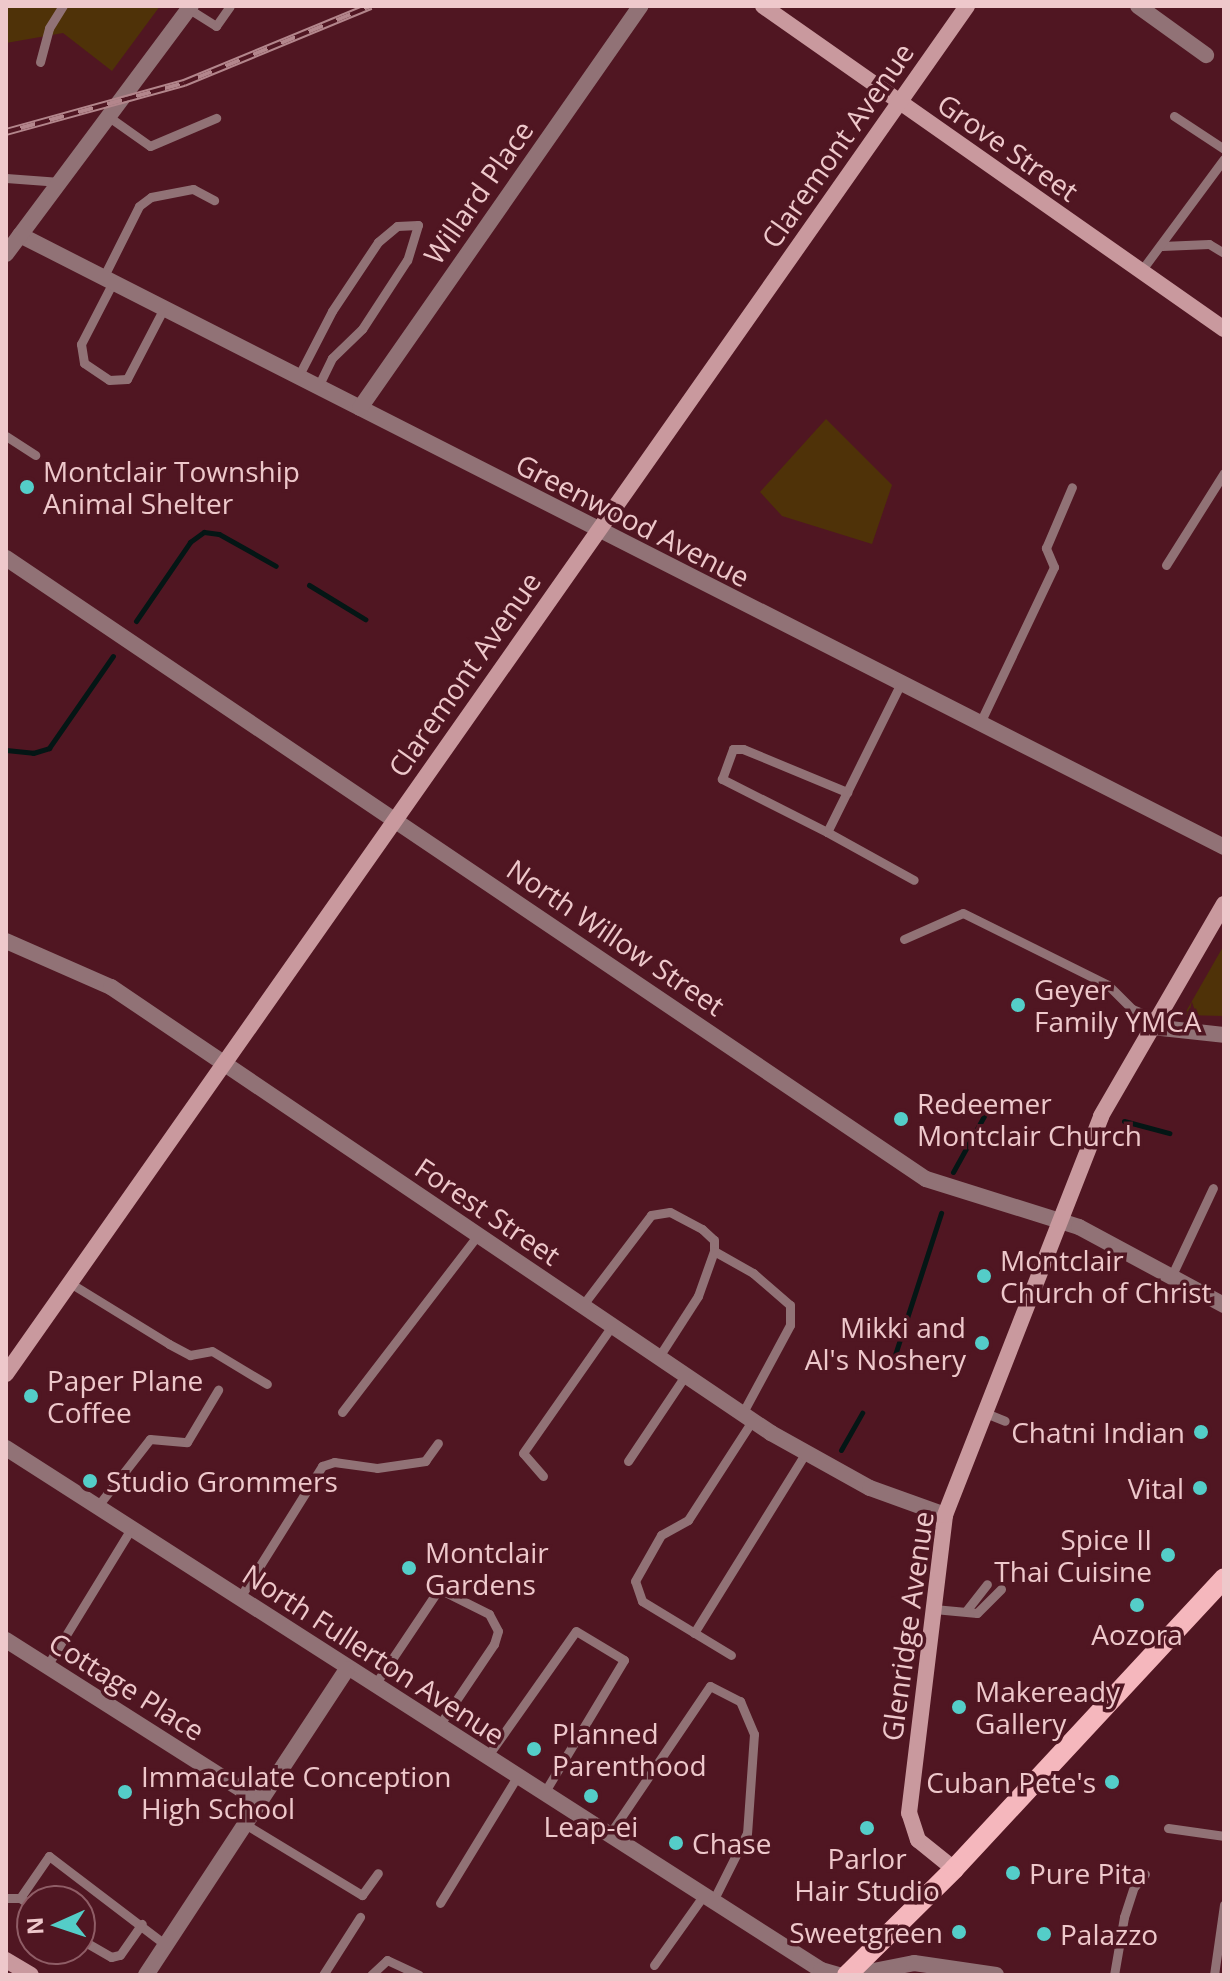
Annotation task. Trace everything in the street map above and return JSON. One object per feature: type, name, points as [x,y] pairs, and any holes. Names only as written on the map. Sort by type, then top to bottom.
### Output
[{"type":"main road","points":[[847,1975],[954,1869],[1224,1578]]},
{"type":"street","name":"Willard Place","points":[[360,408],[640,6]]},
{"type":"street","name":"Grove Street","points":[[763,6],[1223,327]]},
{"type":"street","name":"Claremont Avenue","points":[[8,1366],[224,1065],[596,530],[967,6]]},
{"type":"street","points":[[1138,6],[1206,55]]},
{"type":"street","points":[[6,254],[13,234],[60,182],[190,8]]},
{"type":"street","name":"Greenwood Avenue","points":[[13,234],[1224,847]]},
{"type":"street","name":"North Willow Street","points":[[6,558],[396,818],[926,1179],[1060,1219],[1172,1275],[1224,1305]]},
{"type":"street","name":"Glenridge Avenue","points":[[954,1869],[918,1840],[909,1813],[945,1515],[988,1414],[1101,1116],[1224,904]]},
{"type":"street","name":"Forest Street","points":[[6,941],[111,987],[747,1418],[805,1454],[880,1493],[945,1515]]},
{"type":"street","points":[[1154,1023],[1224,1035]]},
{"type":"street","name":"North Fullerton Avenue","points":[[6,1448],[821,1970],[838,1975]]},
{"type":"street","name":"Cottage Place","points":[[6,1640],[260,1801]]},
{"type":"street","points":[[146,1975],[347,1669]]},
{"type":"street","points":[[6,1960],[31,1975]]},
{"type":"street","points":[[853,1975],[914,1963],[996,1975]]},
{"type":"lane","points":[[40,62],[49,28],[63,6]]},
{"type":"lane","points":[[190,8],[216,26],[230,6]]},
{"type":"lane","points":[[1174,116],[1224,149]]},
{"type":"lane","points":[[109,117],[150,146],[216,118]]},
{"type":"lane","points":[[1141,271],[1224,159]]},
{"type":"lane","points":[[6,178],[60,182]]},
{"type":"lane","points":[[164,308],[127,379],[109,380],[84,363],[81,344],[139,206],[151,197],[193,189],[214,200]]},
{"type":"lane","points":[[298,377],[332,311],[378,242],[397,226],[418,225],[407,260],[362,329],[332,358],[318,387]]},
{"type":"lane","points":[[1162,246],[1209,244],[1224,253]]},
{"type":"lane","points":[[6,436],[35,455]]},
{"type":"lane","points":[[1166,565],[1224,473]]},
{"type":"lane","points":[[979,725],[1054,567],[1046,548],[1072,487]]},
{"type":"lane","points":[[827,832],[900,685]]},
{"type":"lane","points":[[847,792],[733,749],[722,779],[914,880]]},
{"type":"lane","points":[[904,939],[963,913],[1108,985],[1132,1009],[1154,1023]]},
{"type":"lane","points":[[1172,1275],[1213,1188]]},
{"type":"lane","points":[[582,1306],[651,1215],[670,1212],[702,1229],[714,1240],[714,1251],[698,1296],[658,1358]]},
{"type":"lane","points":[[342,1412],[477,1236]]},
{"type":"lane","points":[[714,1251],[753,1273],[790,1305],[790,1325],[747,1418],[688,1520],[661,1535],[635,1581],[642,1601],[731,1655]]},
{"type":"lane","points":[[70,1283],[190,1355],[212,1351],[267,1384]]},
{"type":"lane","points":[[543,1476],[523,1453],[612,1326]]},
{"type":"lane","points":[[628,1461],[685,1376]]},
{"type":"lane","points":[[97,1507],[150,1439],[187,1442],[218,1390]]},
{"type":"lane","points":[[988,1414],[1005,1421]]},
{"type":"lane","points":[[239,1599],[322,1466],[334,1462],[385,1468],[425,1461],[438,1443]]},
{"type":"lane","points":[[694,1633],[805,1454]]},
{"type":"lane","points":[[47,1666],[131,1529]]},
{"type":"lane","points":[[966,1611],[987,1584]]},
{"type":"lane","points":[[374,1686],[439,1589],[489,1614],[498,1631],[438,1727]]},
{"type":"lane","points":[[934,1609],[966,1611],[987,1608],[1001,1589]]},
{"type":"lane","points":[[487,1757],[576,1631],[624,1660],[544,1793]]},
{"type":"lane","points":[[609,1835],[710,1686],[740,1701],[754,1734],[747,1833],[708,1898],[654,1965]]},
{"type":"lane","points":[[440,1903],[517,1777]]},
{"type":"lane","points":[[245,1824],[362,1895],[378,1873]]},
{"type":"lane","points":[[1168,1828],[1224,1836]]},
{"type":"lane","points":[[29,1885],[49,1856],[89,1885]]},
{"type":"lane","points":[[1114,1975],[1124,1917],[1134,1887],[1145,1874]]},
{"type":"lane","points":[[96,1890],[166,1945]]},
{"type":"lane","points":[[1214,1975],[1224,1905]]},
{"type":"lane","points":[[323,1975],[360,1917]]},
{"type":"lane","points":[[96,1948],[111,1957],[120,1955],[142,1924]]},
{"type":"lane","points":[[371,1975],[387,1960],[419,1975]]},
{"type":"shaded area","points":[[6,6],[160,6],[112,71],[63,33],[6,43]]},
{"type":"shaded area","points":[[826,419],[892,485],[872,544],[782,516],[760,492]]},
{"type":"shaded area","points":[[1224,945],[1224,1016],[1184,1015]]},
{"type":"waterway","points":[[136,621],[190,542],[204,532],[219,534],[276,566]]},
{"type":"waterway","points":[[309,585],[365,619]]},
{"type":"waterway","points":[[6,750],[33,753],[49,748],[113,656]]},
{"type":"waterway","points":[[953,1172],[984,1116]]},
{"type":"waterway","points":[[1124,1121],[1169,1133]]},
{"type":"waterway","points":[[892,1364],[941,1213]]},
{"type":"waterway","points":[[841,1450],[862,1413]]},
{"type":"railway","points":[[6,132],[184,83],[371,6]]},
{"type":"place","name":"Montclair Township Animal Shelter","points":[[27,487]]},
{"type":"place","name":"Geyer Family YMCA","points":[[1018,1005]]},
{"type":"place","name":"Redeemer Montclair Church","points":[[901,1119]]},
{"type":"place","name":"Montclair Church of Christ","points":[[984,1276]]},
{"type":"place","name":"Mikki and Al's Noshery","points":[[982,1343]]},
{"type":"place","name":"Paper Plane Coffee","points":[[31,1396]]},
{"type":"place","name":"Chatni Indian","points":[[1201,1432]]},
{"type":"place","name":"Studio Grommers","points":[[90,1481]]},
{"type":"place","name":"Vital","points":[[1200,1488]]},
{"type":"place","name":"Spice II Thai Cuisine","points":[[1168,1555]]},
{"type":"place","name":"Montclair Gardens","points":[[409,1568]]},
{"type":"place","name":"Aozora","points":[[1137,1605]]},
{"type":"place","name":"Makeready Gallery","points":[[959,1707]]},
{"type":"place","name":"Planned Parenthood","points":[[534,1749]]},
{"type":"place","name":"Cuban Pete's","points":[[1112,1782]]},
{"type":"place","name":"Immaculate Conception High School","points":[[125,1792]]},
{"type":"place","name":"Leap-ei","points":[[591,1796]]},
{"type":"place","name":"Parlor Hair Studio","points":[[867,1828]]},
{"type":"place","name":"Chase","points":[[676,1843]]},
{"type":"place","name":"Pure Pita","points":[[1013,1873]]},
{"type":"place","name":"Sweetgreen","points":[[959,1932]]},
{"type":"place","name":"Palazzo","points":[[1044,1934]]}]
